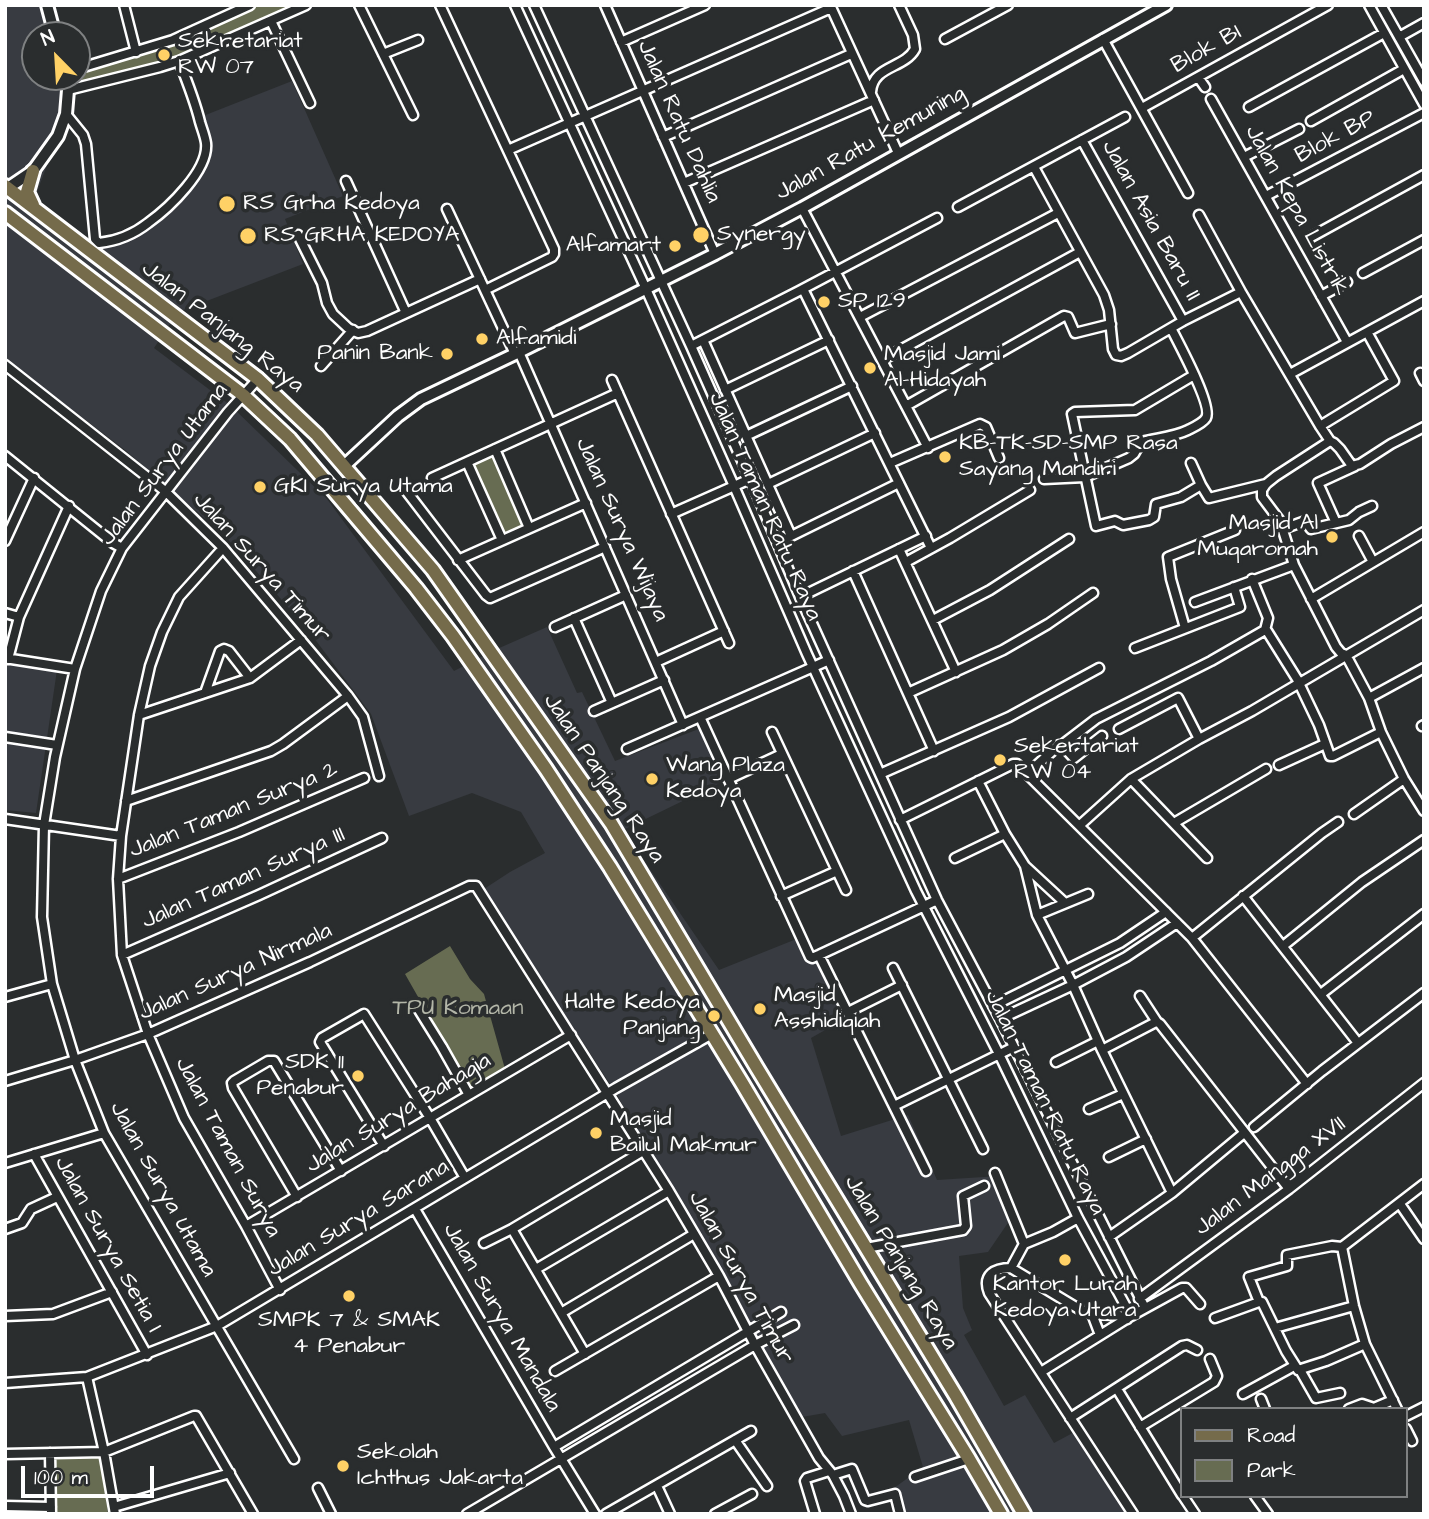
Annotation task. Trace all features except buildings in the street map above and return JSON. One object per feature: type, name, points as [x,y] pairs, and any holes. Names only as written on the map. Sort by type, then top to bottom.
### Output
[{"type":"main road","points":[[33,171],[27,192],[35,209]]},
{"type":"main road","name":"Jalan Panjang Raya","points":[[7,186],[258,379],[301,418],[433,570],[611,823],[1024,1514]]},
{"type":"main road","name":"Jalan Panjang Raya","points":[[5,213],[243,395],[290,439],[453,636],[610,867],[1001,1514]]},
{"type":"main road","points":[[530,747],[538,747],[547,741],[549,736]]},
{"type":"main road","points":[[545,769],[553,757],[564,757]]},
{"type":"main road","points":[[972,1463],[991,1455]]},
{"type":"main road","points":[[986,1488],[1003,1477]]},
{"type":"street","points":[[124,5],[136,52]]},
{"type":"street","points":[[91,65],[173,40],[250,5]]},
{"type":"street","points":[[91,84],[179,61],[306,5]]},
{"type":"street","points":[[359,5],[413,115]]},
{"type":"street","points":[[440,5],[554,249],[552,257],[485,290]]},
{"type":"street","name":"Jalan Taman Ratu Raya","points":[[515,5],[654,286],[691,346],[827,661],[900,820],[931,903],[1000,1019],[1145,1308]]},
{"type":"street","name":"Jalan Taman Ratu Raya","points":[[534,5],[584,117],[736,485],[815,666],[931,903],[1078,1218],[1129,1318]]},
{"type":"street","name":"Jalan Ratu Dahlia","points":[[605,5],[715,254]]},
{"type":"street","points":[[621,43],[705,5]]},
{"type":"street","points":[[872,97],[871,84],[879,73],[907,58],[915,49],[913,35],[898,5]]},
{"type":"street","points":[[945,38],[1007,5]]},
{"type":"street","name":"Jalan Ratu Kemuning","points":[[654,286],[802,208],[1166,5]]},
{"type":"street","name":"Blok BI","points":[[1142,108],[1328,5]]},
{"type":"street","points":[[1368,5],[1424,104]]},
{"type":"street","points":[[1381,5],[1424,80]]},
{"type":"street","points":[[508,150],[830,7],[898,153]]},
{"type":"street","points":[[271,21],[310,103]]},
{"type":"street","points":[[1399,37],[1424,23]]},
{"type":"street","points":[[1249,107],[1384,33]]},
{"type":"street","points":[[1103,39],[1188,193]]},
{"type":"street","points":[[383,54],[418,40]]},
{"type":"street","points":[[663,137],[851,54]]},
{"type":"street","points":[[66,114],[83,135],[86,144],[95,239],[102,243],[115,241],[148,224],[174,200],[201,166],[206,144],[195,99],[179,61]]},
{"type":"street","points":[[1311,121],[1404,69]]},
{"type":"street","points":[[1198,77],[1205,87]]},
{"type":"street","points":[[7,186],[33,171],[52,146],[66,114],[68,91]]},
{"type":"street","points":[[684,183],[872,97]]},
{"type":"street","name":"Jalan Kepa Listrik","points":[[1211,99],[1347,342]]},
{"type":"street","name":"Blok BP","points":[[1266,196],[1424,113]]},
{"type":"street","points":[[958,207],[1125,117]]},
{"type":"street","points":[[1244,157],[1298,129]]},
{"type":"street","name":"Jalan Asia Baru II","points":[[1083,140],[1183,321]]},
{"type":"street","points":[[1034,167],[1104,295],[1116,355],[1130,352],[1241,292]]},
{"type":"street","points":[[1311,237],[1424,175]]},
{"type":"street","points":[[346,181],[405,313]]},
{"type":"street","points":[[802,208],[928,448]]},
{"type":"street","name":"Jalan Surya Wijaya","points":[[447,209],[551,424],[683,725]]},
{"type":"street","points":[[860,317],[1058,213]]},
{"type":"street","points":[[1199,215],[1320,426],[1354,466]]},
{"type":"street","points":[[691,346],[937,218]]},
{"type":"street","points":[[298,235],[322,283],[333,314],[358,333],[480,279]]},
{"type":"street","points":[[1363,273],[1424,240]]},
{"type":"street","points":[[882,360],[1080,253]]},
{"type":"street","points":[[1321,296],[1347,282]]},
{"type":"street","points":[[344,466],[415,403],[654,286]]},
{"type":"street","points":[[803,289],[931,548]]},
{"type":"street","points":[[1290,374],[1424,300]]},
{"type":"street","points":[[906,406],[1064,316],[1068,317],[1075,333],[1111,324]]},
{"type":"street","points":[[1044,479],[1085,477],[1129,458],[1141,442],[1185,432],[1204,421],[1208,413],[1207,405],[1171,328]]},
{"type":"street","points":[[321,366],[353,330]]},
{"type":"street","points":[[1320,426],[1394,381],[1367,332]]},
{"type":"street","points":[[703,340],[791,536]]},
{"type":"street","points":[[725,390],[829,340]]},
{"type":"street","name":"Jalan Surya Timur","points":[[5,365],[165,491],[223,548],[363,717],[379,776]]},
{"type":"street","points":[[1194,375],[1135,410],[1074,412],[1072,416],[1096,526],[1115,521],[1122,525],[1149,520],[1154,517],[1156,504],[1181,497],[1201,485]]},
{"type":"street","name":"Jalan Surya Utama","points":[[258,379],[228,412],[122,548],[101,591],[75,668],[57,745],[44,825],[41,917],[52,984],[75,1060],[104,1133],[294,1459]]},
{"type":"street","points":[[612,380],[729,643]]},
{"type":"street","points":[[746,436],[852,386]]},
{"type":"street","points":[[432,478],[618,393]]},
{"type":"street","points":[[890,464],[982,424],[986,427],[999,458]]},
{"type":"street","points":[[1336,523],[1318,483],[1424,427]]},
{"type":"street","points":[[768,484],[875,433]]},
{"type":"street","points":[[1330,441],[1266,484],[1262,496],[1283,529],[1294,565],[1336,647],[1346,655],[1369,698],[1381,732],[1404,779],[1424,811]]},
{"type":"street","points":[[495,449],[529,528]]},
{"type":"street","points":[[5,456],[122,548]]},
{"type":"street","points":[[467,462],[502,540]]},
{"type":"street","points":[[1192,463],[1209,498],[1212,495],[1266,484]]},
{"type":"street","points":[[5,541],[34,478]]},
{"type":"street","points":[[671,514],[749,479]]},
{"type":"street","points":[[777,543],[899,483]]},
{"type":"street","points":[[404,488],[457,560],[490,598],[605,547]]},
{"type":"street","points":[[906,562],[1030,490]]},
{"type":"street","points":[[457,560],[586,503]]},
{"type":"street","points":[[69,506],[19,617],[7,659],[75,668]]},
{"type":"street","points":[[1283,529],[1305,521],[1311,529],[1349,520],[1372,506]]},
{"type":"street","points":[[1185,628],[1171,579],[1168,557],[1235,530]]},
{"type":"street","points":[[1311,599],[1424,532]]},
{"type":"street","points":[[800,597],[926,536]]},
{"type":"street","points":[[1359,536],[1373,562]]},
{"type":"street","points":[[933,620],[990,590],[1069,539]]},
{"type":"street","name":"Jalan Taman Surya","points":[[223,548],[179,597],[162,632],[150,666],[139,715],[121,836],[118,879],[122,956],[148,1034],[184,1118],[280,1290]]},
{"type":"street","points":[[899,549],[956,671]]},
{"type":"street","points":[[1195,602],[1294,565]]},
{"type":"street","points":[[853,571],[934,751]]},
{"type":"street","points":[[1027,774],[1058,745],[1062,745],[1096,719],[1220,656],[1265,629],[1268,618],[1252,579]]},
{"type":"street","points":[[1135,648],[1240,607],[1234,587]]},
{"type":"street","points":[[908,693],[1003,650],[1048,624],[1093,593]]},
{"type":"street","points":[[555,627],[626,595]]},
{"type":"street","points":[[1080,825],[1131,779],[1424,610]]},
{"type":"street","points":[[5,613],[19,617]]},
{"type":"street","points":[[574,618],[612,703]]},
{"type":"street","points":[[1265,629],[1299,683],[1329,755],[1333,756],[1381,732]]},
{"type":"street","points":[[656,662],[724,631]]},
{"type":"street","points":[[139,715],[250,678],[301,640]]},
{"type":"street","points":[[205,693],[220,651],[224,649],[229,651],[250,678]]},
{"type":"street","points":[[627,750],[827,661]]},
{"type":"street","points":[[880,774],[1009,717],[1098,668]]},
{"type":"street","points":[[1369,698],[1424,668]]},
{"type":"street","points":[[594,711],[664,680]]},
{"type":"street","points":[[126,801],[271,751],[348,696]]},
{"type":"street","points":[[1119,729],[1178,698],[1199,739]]},
{"type":"street","points":[[700,718],[812,958],[931,903]]},
{"type":"street","points":[[772,732],[846,890]]},
{"type":"street","points":[[1062,745],[1075,758],[1102,736]]},
{"type":"street","points":[[5,737],[57,745]]},
{"type":"street","points":[[1279,765],[1325,744]]},
{"type":"street","points":[[728,779],[782,754]]},
{"type":"street","points":[[900,820],[1015,763],[1192,937],[1307,1084]]},
{"type":"street","points":[[1174,823],[1266,769]]},
{"type":"street","name":"Jalan Taman Surya 2","points":[[118,879],[239,832],[364,778]]},
{"type":"street","points":[[1131,779],[1207,858]]},
{"type":"street","points":[[1354,814],[1404,779]]},
{"type":"street","points":[[978,781],[1025,866],[1065,903]]},
{"type":"street","points":[[5,819],[121,836]]},
{"type":"street","points":[[1192,937],[1338,822]]},
{"type":"street","points":[[955,858],[1005,834]]},
{"type":"street","name":"Jalan Taman Surya III","points":[[122,956],[382,838]]},
{"type":"street","points":[[1283,946],[1362,882],[1424,840]]},
{"type":"street","points":[[1025,866],[1037,915],[1172,1193]]},
{"type":"street","points":[[782,896],[837,871]]},
{"type":"street","name":"Jalan Surya Nirmala","points":[[5,1081],[148,1034],[310,962],[469,886],[476,886]]},
{"type":"street","name":"Jalan Surya Timur","points":[[476,886],[669,1191],[844,1496],[851,1514]]},
{"type":"street","points":[[1037,915],[1088,894]]},
{"type":"street","points":[[1244,896],[1358,1043]]},
{"type":"street","name":"Jalan Taman Ratu Raya","points":[[993,1006],[1120,943],[1167,912]]},
{"type":"street","points":[[1321,994],[1424,914]]},
{"type":"street","name":"Jalan Taman Ratu Raya","points":[[1000,1019],[1126,957],[1177,923]]},
{"type":"street","points":[[820,955],[926,1171]]},
{"type":"street","points":[[894,968],[983,1149]]},
{"type":"street","points":[[5,997],[52,984]]},
{"type":"street","points":[[848,1012],[902,985]]},
{"type":"street","points":[[1254,1127],[1424,993]]},
{"type":"street","points":[[1140,996],[1157,1022],[1289,1189]]},
{"type":"street","points":[[419,1010],[469,1095]]},
{"type":"street","points":[[384,1146],[320,1042],[322,1038],[364,1014],[465,1178]]},
{"type":"street","points":[[1102,1050],[1157,1022]]},
{"type":"street","name":"Jalan Surya Sarana","points":[[5,1383],[87,1377],[217,1326],[712,1034]]},
{"type":"street","name":"Jalan Surya Bahagia","points":[[246,1226],[570,1035]]},
{"type":"street","points":[[1056,1062],[1098,1041]]},
{"type":"street","points":[[894,1106],[1012,1047]]},
{"type":"street","points":[[297,1197],[233,1088],[234,1081],[268,1060],[274,1061],[341,1171]]},
{"type":"street","name":"Jalan Mangga XVII","points":[[1139,1299],[1289,1189],[1424,1083]]},
{"type":"street","points":[[1089,1110],[1123,1094]]},
{"type":"street","points":[[5,1163],[104,1133]]},
{"type":"street","name":"Jalan Taman Ratu Raya","points":[[1109,1237],[1172,1193],[1244,1133]]},
{"type":"street","points":[[1109,1157],[1146,1139]]},
{"type":"street","points":[[484,1243],[643,1151]]},
{"type":"street","name":"Jalan Surya Setia I","points":[[34,1154],[147,1355]]},
{"type":"street","points":[[995,1173],[1024,1244]]},
{"type":"street","points":[[1340,1393],[1316,1398],[1262,1302],[1259,1302],[1249,1277],[1287,1266],[1287,1255],[1332,1245],[1342,1247],[1424,1184]]},
{"type":"street","points":[[866,1248],[963,1230],[966,1226],[963,1196],[984,1186]]},
{"type":"street","points":[[536,1269],[669,1191]]},
{"type":"street","points":[[5,1229],[22,1223],[31,1209],[57,1197]]},
{"type":"street","points":[[1399,1203],[1424,1239]]},
{"type":"street","name":"Jalan Surya Mandala","points":[[415,1209],[595,1514]]},
{"type":"street","points":[[1011,1268],[1024,1244],[1054,1232],[1078,1218]]},
{"type":"street","points":[[512,1228],[584,1354]]},
{"type":"street","points":[[561,1313],[694,1234]]},
{"type":"street","points":[[1342,1247],[1365,1344],[1396,1407]]},
{"type":"street","points":[[1129,1318],[1092,1314],[1011,1268],[991,1274],[987,1279],[989,1293],[1133,1514]]},
{"type":"street","points":[[555,1371],[719,1276]]},
{"type":"street","points":[[1041,1372],[1145,1308],[1184,1288],[1199,1304]]},
{"type":"street","points":[[5,1316],[53,1314],[112,1292]]},
{"type":"street","points":[[1215,1318],[1259,1302]]},
{"type":"street","points":[[1275,1328],[1354,1306]]},
{"type":"street","name":"Jalan Surya Mandala","points":[[554,1447],[781,1312]]},
{"type":"street","points":[[1092,1314],[1100,1335]]},
{"type":"street","points":[[467,1514],[755,1345],[794,1325]]},
{"type":"street","points":[[1243,1394],[1297,1368],[1365,1344]]},
{"type":"street","points":[[1070,1418],[1182,1346],[1187,1345],[1197,1350]]},
{"type":"street","points":[[1140,1427],[1214,1382],[1217,1376],[1210,1359]]},
{"type":"street","points":[[87,1377],[114,1510],[230,1473]]},
{"type":"street","points":[[666,1381],[673,1393]]},
{"type":"street","points":[[1117,1389],[1180,1491]]},
{"type":"street","points":[[1261,1399],[1264,1407]]},
{"type":"street","points":[[1374,1407],[1393,1400]]},
{"type":"street","points":[[1408,1415],[1424,1407]]},
{"type":"street","points":[[5,1454],[104,1452],[196,1416],[253,1514]]},
{"type":"street","points":[[606,1514],[751,1431]]},
{"type":"street","points":[[1408,1433],[1412,1441]]},
{"type":"street","points":[[735,1440],[767,1486]]},
{"type":"street","points":[[5,1506],[51,1510],[50,1453]]},
{"type":"street","points":[[915,1477],[972,1463]]},
{"type":"street","points":[[815,1514],[805,1482],[807,1478],[852,1469],[865,1500],[895,1494],[900,1514]]},
{"type":"street","points":[[657,1486],[670,1514]]},
{"type":"street","points":[[318,1488],[331,1514]]},
{"type":"street","points":[[715,1514],[752,1494]]},
{"type":"street","points":[[1184,1498],[1195,1514]]},
{"type":"street","points":[[1256,1498],[1268,1514]]},
{"type":"shaded area","points":[[5,5],[52,5],[56,21],[21,21],[21,91],[73,91],[74,94],[29,213],[97,251],[135,234],[160,217],[208,152],[208,134],[203,116],[292,81],[343,196],[285,219],[303,264],[178,312],[154,348],[230,405],[327,499],[454,671],[547,627],[577,693],[582,692],[615,761],[704,727],[726,780],[623,830],[719,970],[804,936],[850,1016],[811,1038],[841,1136],[908,1115],[937,1180],[999,1176],[1014,1214],[988,1252],[959,1256],[963,1308],[972,1330],[964,1335],[1004,1406],[1025,1395],[1054,1443],[1082,1428],[1135,1514],[903,1514],[894,1488],[923,1467],[909,1420],[842,1436],[825,1413],[802,1417],[617,1095],[484,889],[545,853],[521,812],[472,793],[409,816],[371,714],[305,626],[224,535],[125,450],[5,359]]},
{"type":"shaded area","points":[[5,652],[58,663],[36,813],[5,810]]},
{"type":"green space","points":[[239,5],[300,5],[179,60],[91,88],[91,59],[175,37]]},
{"type":"green space","points":[[496,453],[526,524],[501,535],[471,464]]},
{"type":"green space","name":"TPU Komaan","points":[[450,946],[470,979],[484,994],[505,1069],[470,1088],[405,974]]},
{"type":"green space","points":[[101,1457],[108,1514],[53,1514],[51,1459]]},
{"type":"place","name":"Sekretariat RW 07","points":[[164,55]]},
{"type":"place","name":"RS Grha Kedoya","points":[[227,204]]},
{"type":"place","name":"Synergy","points":[[701,235]]},
{"type":"place","name":"RS GRHA KEDOYA","points":[[248,236]]},
{"type":"place","name":"Alfamart","points":[[675,246]]},
{"type":"place","name":"SP 129","points":[[824,302]]},
{"type":"place","name":"Alfamidi","points":[[482,339]]},
{"type":"place","name":"Panin Bank","points":[[447,354]]},
{"type":"place","name":"Masjid Jami Al-Hidayah","points":[[870,368]]},
{"type":"place","name":"KB-TK-SD-SMP Rasa Sayang Mandiri","points":[[945,457]]},
{"type":"place","name":"GKI Surya Utama","points":[[260,487]]},
{"type":"place","name":"Masjid Al Muqaromah","points":[[1332,537]]},
{"type":"place","name":"Sekertariat RW 04","points":[[1000,760]]},
{"type":"place","name":"Wang Plaza Kedoya","points":[[652,779]]},
{"type":"place","name":"Masjid Asshidiqiah","points":[[760,1009]]},
{"type":"place","name":"Halte Kedoya Panjang","points":[[714,1016]]},
{"type":"place","name":"SDK 11 Penabur","points":[[358,1076]]},
{"type":"place","name":"Masjid Bailul Makmur","points":[[596,1133]]},
{"type":"place","name":"Kantor Lurah Kedoya Utara","points":[[1065,1260]]},
{"type":"place","name":"SMPK 7 & SMAK 4 Penabur","points":[[349,1296]]},
{"type":"place","name":"Sekolah Ichthus Jakarta","points":[[343,1466]]}]
